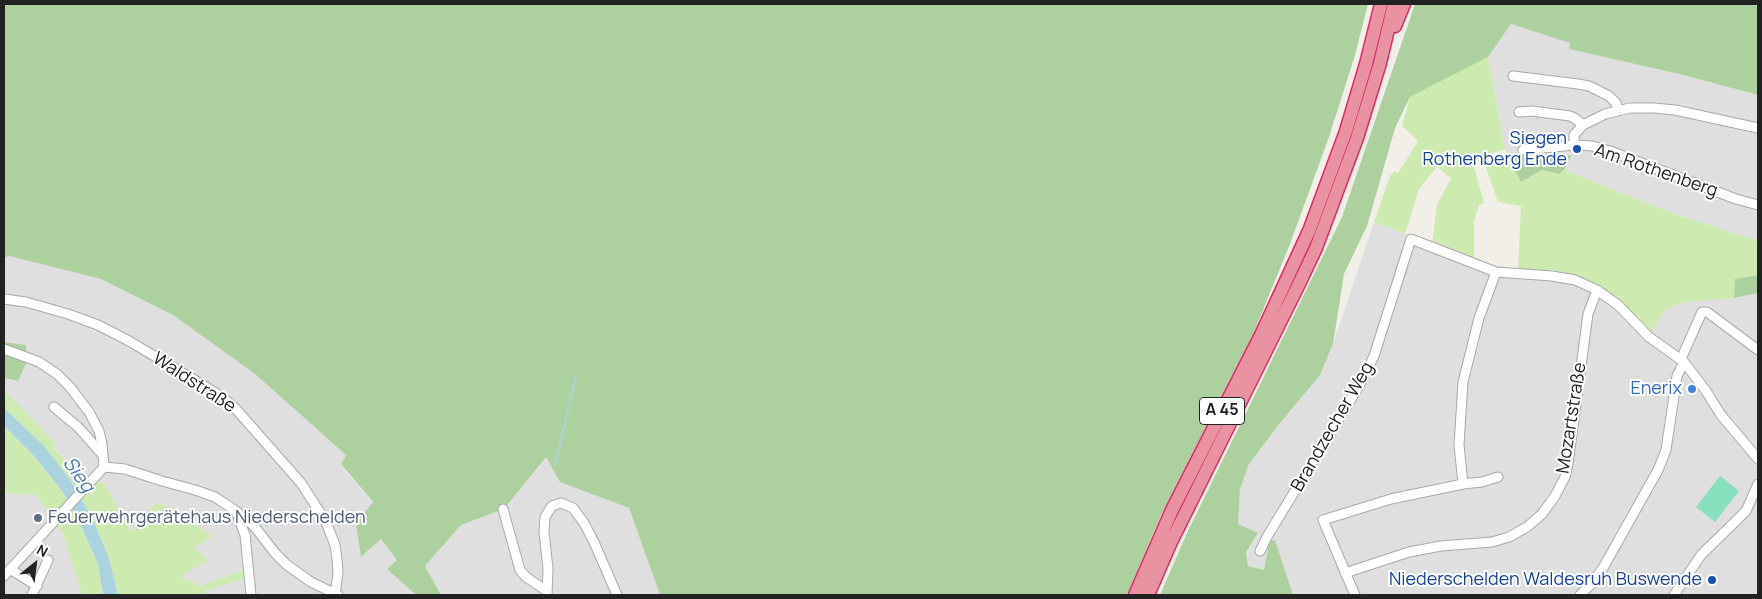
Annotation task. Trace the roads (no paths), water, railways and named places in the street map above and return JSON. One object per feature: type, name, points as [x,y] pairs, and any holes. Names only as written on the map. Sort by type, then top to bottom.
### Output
[{"type":"highway","points":[[1375,29],[1376,4]]},
{"type":"highway","name":"A 45","points":[[1142,594],[1172,510],[1261,335],[1309,231],[1346,132],[1381,4]]},
{"type":"highway","name":"A 45","points":[[1142,594],[1181,521],[1316,248],[1351,157],[1380,63],[1394,4]]},
{"type":"highway","points":[[1380,63],[1404,4]]},
{"type":"street","points":[[1513,76],[1589,86],[1609,96],[1616,103],[1618,110]]},
{"type":"street","points":[[1574,145],[1574,135],[1583,125],[1618,110],[1630,108],[1676,110],[1758,128]]},
{"type":"street","points":[[1519,112],[1532,111],[1570,116],[1583,125]]},
{"type":"street","name":"Am Rothenberg","points":[[1523,150],[1574,145],[1592,146],[1610,151],[1736,199],[1758,205]]},
{"type":"street","name":"Brandzecher Weg","points":[[1260,552],[1268,534],[1360,386],[1374,356],[1411,239],[1496,272]]},
{"type":"street","points":[[1463,484],[1458,445],[1463,382],[1479,318],[1496,272],[1552,276],[1575,280],[1597,290],[1618,304],[1649,337],[1682,361],[1706,391],[1720,414],[1758,457]]},
{"type":"street","name":"Mozartstraße","points":[[1346,573],[1409,552],[1441,546],[1500,540],[1527,527],[1542,514],[1555,496],[1565,477],[1588,314],[1597,290]]},
{"type":"street","name":"Waldstraße","points":[[4,299],[26,302],[98,325],[222,397],[235,408],[301,483],[326,522],[335,545],[337,559],[338,580],[336,595]]},
{"type":"street","points":[[1580,595],[1603,568],[1658,470],[1666,450],[1677,376],[1702,312],[1707,312],[1758,350]]},
{"type":"street","points":[[4,349],[39,362],[57,374],[70,387],[89,412],[99,431],[104,467]]},
{"type":"street","points":[[54,407],[78,427],[102,454]]},
{"type":"street","points":[[104,467],[126,469],[214,497],[236,511],[254,526],[287,566],[311,582],[336,595]]},
{"type":"street","points":[[37,586],[7,572],[104,467]]},
{"type":"street","points":[[1355,595],[1323,520],[1391,499],[1463,484],[1482,482],[1498,477]]},
{"type":"street","points":[[1674,595],[1701,555],[1746,511],[1758,484]]},
{"type":"street","points":[[547,593],[545,517],[552,506],[561,503],[574,508],[594,542],[617,595]]},
{"type":"street","points":[[503,510],[520,570],[547,593]]},
{"type":"street","points":[[236,511],[245,535],[251,595]]},
{"type":"street","points":[[32,595],[48,560]]},
{"type":"water","points":[[4,408],[44,446],[71,481],[93,520],[109,558],[118,595],[103,595],[98,564],[79,521],[62,491],[51,477],[34,456],[4,426]]},
{"type":"waterway","points":[[555,465],[576,376]]},
{"type":"place","name":"Siegen Rothenberg Ende","points":[[1577,149]]},
{"type":"place","name":"Enerix","points":[[1692,389]]},
{"type":"place","name":"Feuerwehrgerätehaus Niederschelden","points":[[38,518]]},
{"type":"place","name":"Niederschelden Waldesruh Buswende","points":[[1712,580]]},
{"type":"water label","name":"Sieg","points":[[78,475]]}]
